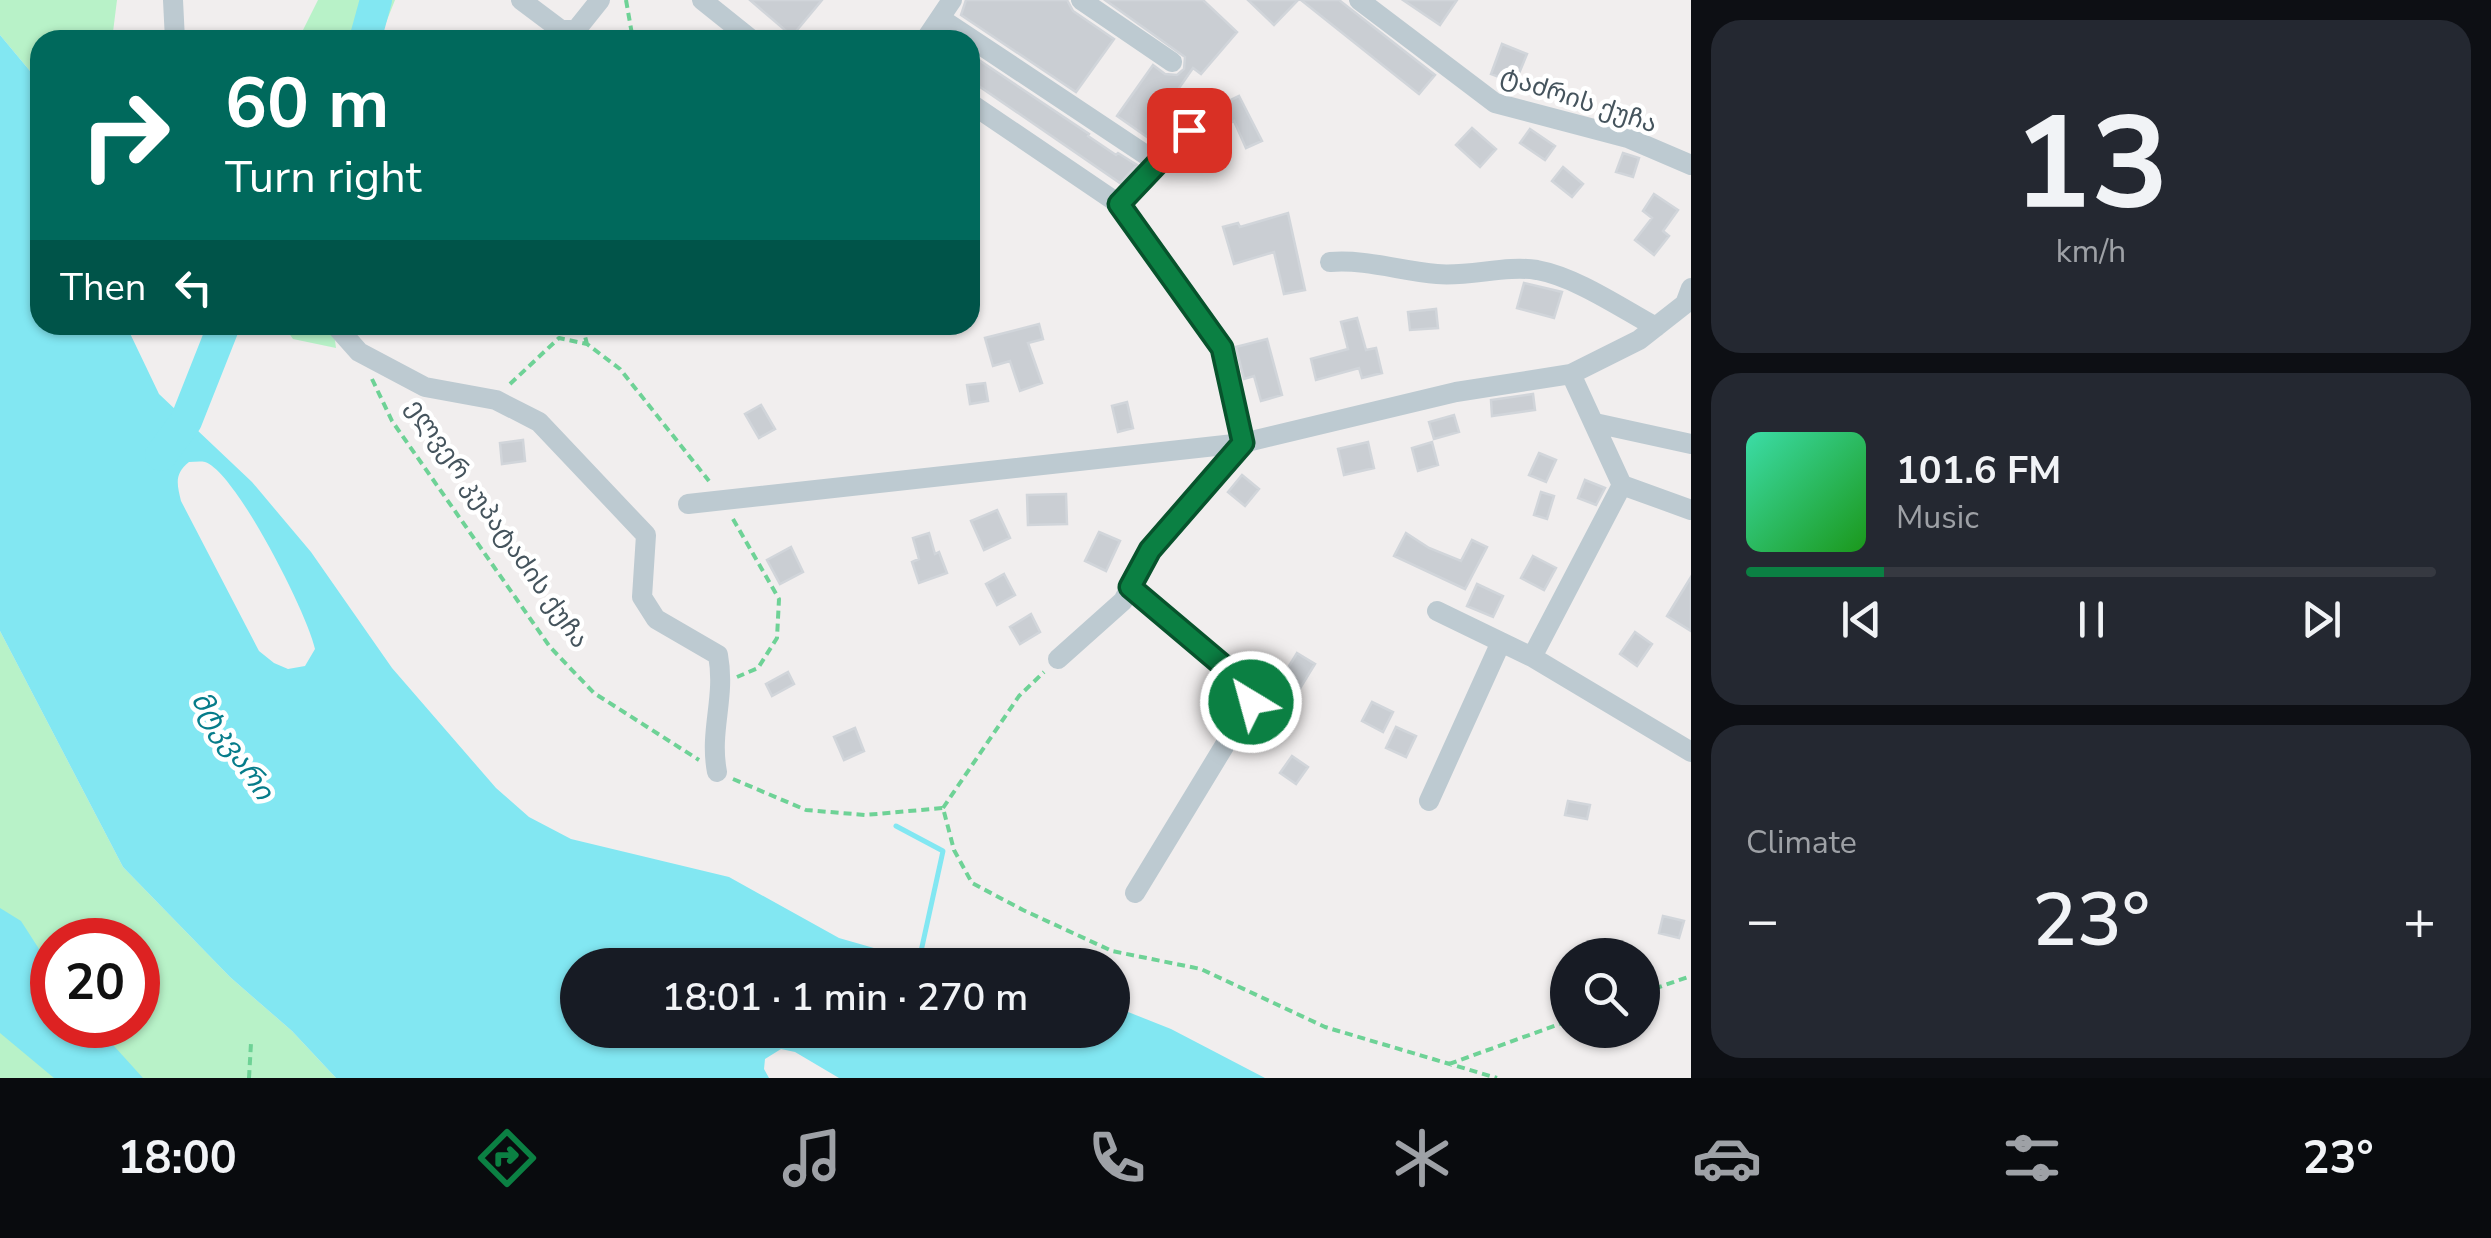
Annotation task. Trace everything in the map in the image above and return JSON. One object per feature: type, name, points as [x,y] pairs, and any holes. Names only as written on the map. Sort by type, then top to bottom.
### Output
[{"type":"street","points":[[174,0],[175,30]]},
{"type":"street","points":[[520,0],[561,30],[576,30],[600,0]]},
{"type":"street","points":[[702,0],[740,30]]},
{"type":"street","points":[[1081,0],[1172,62]]},
{"type":"street","name":"ტაძრის ქუჩა","points":[[1359,0],[1494,103],[1628,138],[1691,165]]},
{"type":"street","points":[[930,30],[944,6],[977,30]]},
{"type":"street","points":[[980,32],[1158,163]]},
{"type":"street","points":[[980,110],[1119,204],[1222,348],[1243,443]]},
{"type":"street","points":[[1119,204],[1189,130]]},
{"type":"street","points":[[1330,262],[1355,260],[1450,276],[1537,270],[1584,288],[1656,327]]},
{"type":"street","points":[[688,504],[1243,443],[1456,392],[1571,374],[1639,340],[1685,304],[1691,288]]},
{"type":"street","name":"ელვერ კუპატაძის ქუჩა","points":[[344,335],[359,352],[425,387],[496,400],[539,422],[646,535],[642,597],[656,620],[718,655],[724,683]]},
{"type":"street","points":[[1571,374],[1622,485],[1691,510]]},
{"type":"street","points":[[1594,423],[1691,444]]},
{"type":"street","points":[[1058,659],[1122,601],[1150,550],[1243,443]]},
{"type":"street","points":[[1532,657],[1622,485]]},
{"type":"street","points":[[1130,587],[1252,690],[1251,702],[1135,893]]},
{"type":"street","points":[[1437,612],[1532,657],[1691,752]]},
{"type":"street","points":[[1429,801],[1501,642]]},
{"type":"street","points":[[717,772],[713,747],[724,683]]},
{"type":"path","points":[[626,0],[632,30]]},
{"type":"path","points":[[585,335],[587,344]]},
{"type":"path","points":[[496,400],[559,338],[587,344],[620,369],[723,500],[779,599],[777,638],[758,668],[724,683]]},
{"type":"path","name":"ელვერ კუპატაძის ქუჩა","points":[[359,352],[392,420],[550,648],[594,693],[717,772],[806,810],[865,815],[943,808]]},
{"type":"path","points":[[1058,659],[1019,696],[943,808],[954,850],[972,883],[1112,950],[1201,969],[1324,1027],[1498,1078]]},
{"type":"path","points":[[1660,987],[1691,976]]},
{"type":"path","points":[[1449,1064],[1550,1028]]},
{"type":"path","points":[[249,1078],[252,1043]]},
{"type":"green space","points":[[0,0],[117,0],[113,30],[30,30],[30,71],[0,35]]},
{"type":"green space","points":[[318,0],[395,0],[383,30],[303,30]]},
{"type":"green space","points":[[290,335],[334,335],[336,348],[293,339]]},
{"type":"green space","points":[[0,631],[123,867],[336,1078],[0,1078]]},
{"type":"water","name":"მტკვარი","points":[[0,35],[30,71],[30,335],[131,335],[159,394],[252,482],[311,552],[392,668],[496,788],[529,817],[571,839],[729,877],[839,938],[874,948],[560,948],[560,1048],[1130,1048],[1130,1013],[1171,1029],[1265,1078],[839,1078],[795,1052],[781,1049],[765,1059],[764,1069],[769,1078],[336,1078],[292,1031],[230,977],[123,867],[0,631]],"holes":[[[189,462],[205,462],[218,472],[252,517],[299,607],[315,649],[305,666],[288,669],[259,651],[181,501],[179,475]]]},
{"type":"water","points":[[0,908],[21,921],[30,935],[30,1048],[116,1048],[143,1078],[54,1078],[0,1033]]},
{"type":"building","points":[[750,0],[822,0],[797,30],[785,30]]},
{"type":"building","points":[[966,0],[1067,0],[1073,11],[1114,39],[1076,92],[961,15]]},
{"type":"building","points":[[1105,0],[1203,0],[1237,32],[1201,74],[1193,68],[1172,98],[1190,113],[1157,144],[1117,116],[1153,65],[1165,74],[1177,75],[1184,69],[1185,57]]},
{"type":"building","points":[[1248,0],[1298,0],[1274,25]]},
{"type":"building","points":[[1301,0],[1339,0],[1435,75],[1419,94]]},
{"type":"building","points":[[1403,0],[1457,0],[1440,25]]},
{"type":"building","points":[[1502,44],[1527,54],[1515,83],[1491,74]]},
{"type":"building","points":[[980,61],[1116,155],[1137,165],[1120,183],[980,87]]},
{"type":"building","points":[[1239,96],[1262,141],[1246,148],[1234,121],[1225,126],[1216,107]]},
{"type":"building","points":[[1472,128],[1496,149],[1480,167],[1456,145]]},
{"type":"building","points":[[1530,129],[1555,146],[1545,160],[1520,143]]},
{"type":"building","points":[[1623,153],[1639,158],[1633,177],[1616,172]]},
{"type":"building","points":[[1563,167],[1583,184],[1572,197],[1552,181]]},
{"type":"building","points":[[1654,194],[1678,210],[1663,231],[1669,236],[1654,255],[1635,240],[1652,218],[1643,211]]},
{"type":"building","points":[[1288,213],[1305,290],[1284,294],[1274,252],[1234,264],[1223,227],[1238,223],[1240,227]]},
{"type":"building","points":[[1524,283],[1562,292],[1554,318],[1517,308]]},
{"type":"building","points":[[1436,309],[1438,328],[1410,330],[1408,312]]},
{"type":"building","points":[[1357,318],[1366,350],[1376,348],[1382,373],[1362,378],[1359,368],[1316,380],[1311,359],[1348,349],[1341,322]]},
{"type":"building","points":[[1039,324],[1043,339],[1028,343],[1042,383],[1020,391],[1010,361],[993,366],[985,338]]},
{"type":"building","points":[[1267,339],[1282,395],[1261,401],[1254,376],[1244,379],[1236,347]]},
{"type":"building","points":[[985,383],[988,401],[970,404],[967,385]]},
{"type":"building","points":[[1533,394],[1535,410],[1492,416],[1491,400]]},
{"type":"building","points":[[1127,402],[1133,428],[1118,432],[1112,406]]},
{"type":"building","points":[[761,405],[775,429],[759,438],[745,414]]},
{"type":"building","points":[[1454,415],[1459,432],[1434,439],[1429,422]]},
{"type":"building","points":[[523,440],[525,461],[502,464],[500,443]]},
{"type":"building","points":[[1368,442],[1374,468],[1344,475],[1338,449]]},
{"type":"building","points":[[1432,442],[1438,465],[1418,471],[1412,448]]},
{"type":"building","points":[[1539,453],[1556,460],[1546,482],[1529,475]]},
{"type":"building","points":[[1242,475],[1259,489],[1245,506],[1228,492]]},
{"type":"building","points":[[1585,480],[1605,488],[1596,505],[1578,498]]},
{"type":"building","points":[[1541,492],[1554,496],[1547,519],[1534,515]]},
{"type":"building","points":[[1066,494],[1067,524],[1028,525],[1027,495]]},
{"type":"building","points":[[997,510],[1010,538],[984,550],[971,521]]},
{"type":"building","points":[[1099,532],[1120,541],[1106,571],[1085,561]]},
{"type":"building","points":[[929,533],[935,554],[939,552],[947,573],[919,583],[912,562],[919,559],[913,538]]},
{"type":"building","points":[[1406,533],[1461,561],[1472,540],[1487,547],[1465,589],[1394,556]]},
{"type":"building","points":[[791,547],[803,572],[780,584],[767,560]]},
{"type":"building","points":[[1533,556],[1556,568],[1544,590],[1521,578]]},
{"type":"building","points":[[1004,574],[1015,595],[997,605],[986,584]]},
{"type":"building","points":[[1691,577],[1691,631],[1667,616]]},
{"type":"building","points":[[1477,584],[1503,596],[1493,617],[1467,606]]},
{"type":"building","points":[[1031,614],[1040,632],[1020,644],[1010,627]]},
{"type":"building","points":[[1635,632],[1652,644],[1637,666],[1620,654]]},
{"type":"building","points":[[1297,653],[1315,664],[1299,690],[1281,679]]},
{"type":"building","points":[[788,672],[794,684],[772,696],[766,684]]},
{"type":"building","points":[[1372,702],[1393,712],[1383,732],[1362,721]]},
{"type":"building","points":[[1396,727],[1416,736],[1406,757],[1386,748]]},
{"type":"building","points":[[855,728],[864,751],[844,760],[834,737]]},
{"type":"building","points":[[1292,756],[1308,767],[1296,784],[1280,773]]},
{"type":"building","points":[[1568,801],[1590,805],[1587,819],[1565,815]]},
{"type":"building","points":[[1663,916],[1684,921],[1679,938],[1659,933]]},
{"type":"waterway","points":[[368,30],[376,0]]},
{"type":"waterway","points":[[161,455],[186,421],[220,335]]},
{"type":"waterway","points":[[896,826],[943,851],[922,948]]},
{"type":"route","points":[[1189,130],[1119,204],[1222,348],[1243,443],[1150,550],[1130,587],[1252,690],[1251,702]]}]
